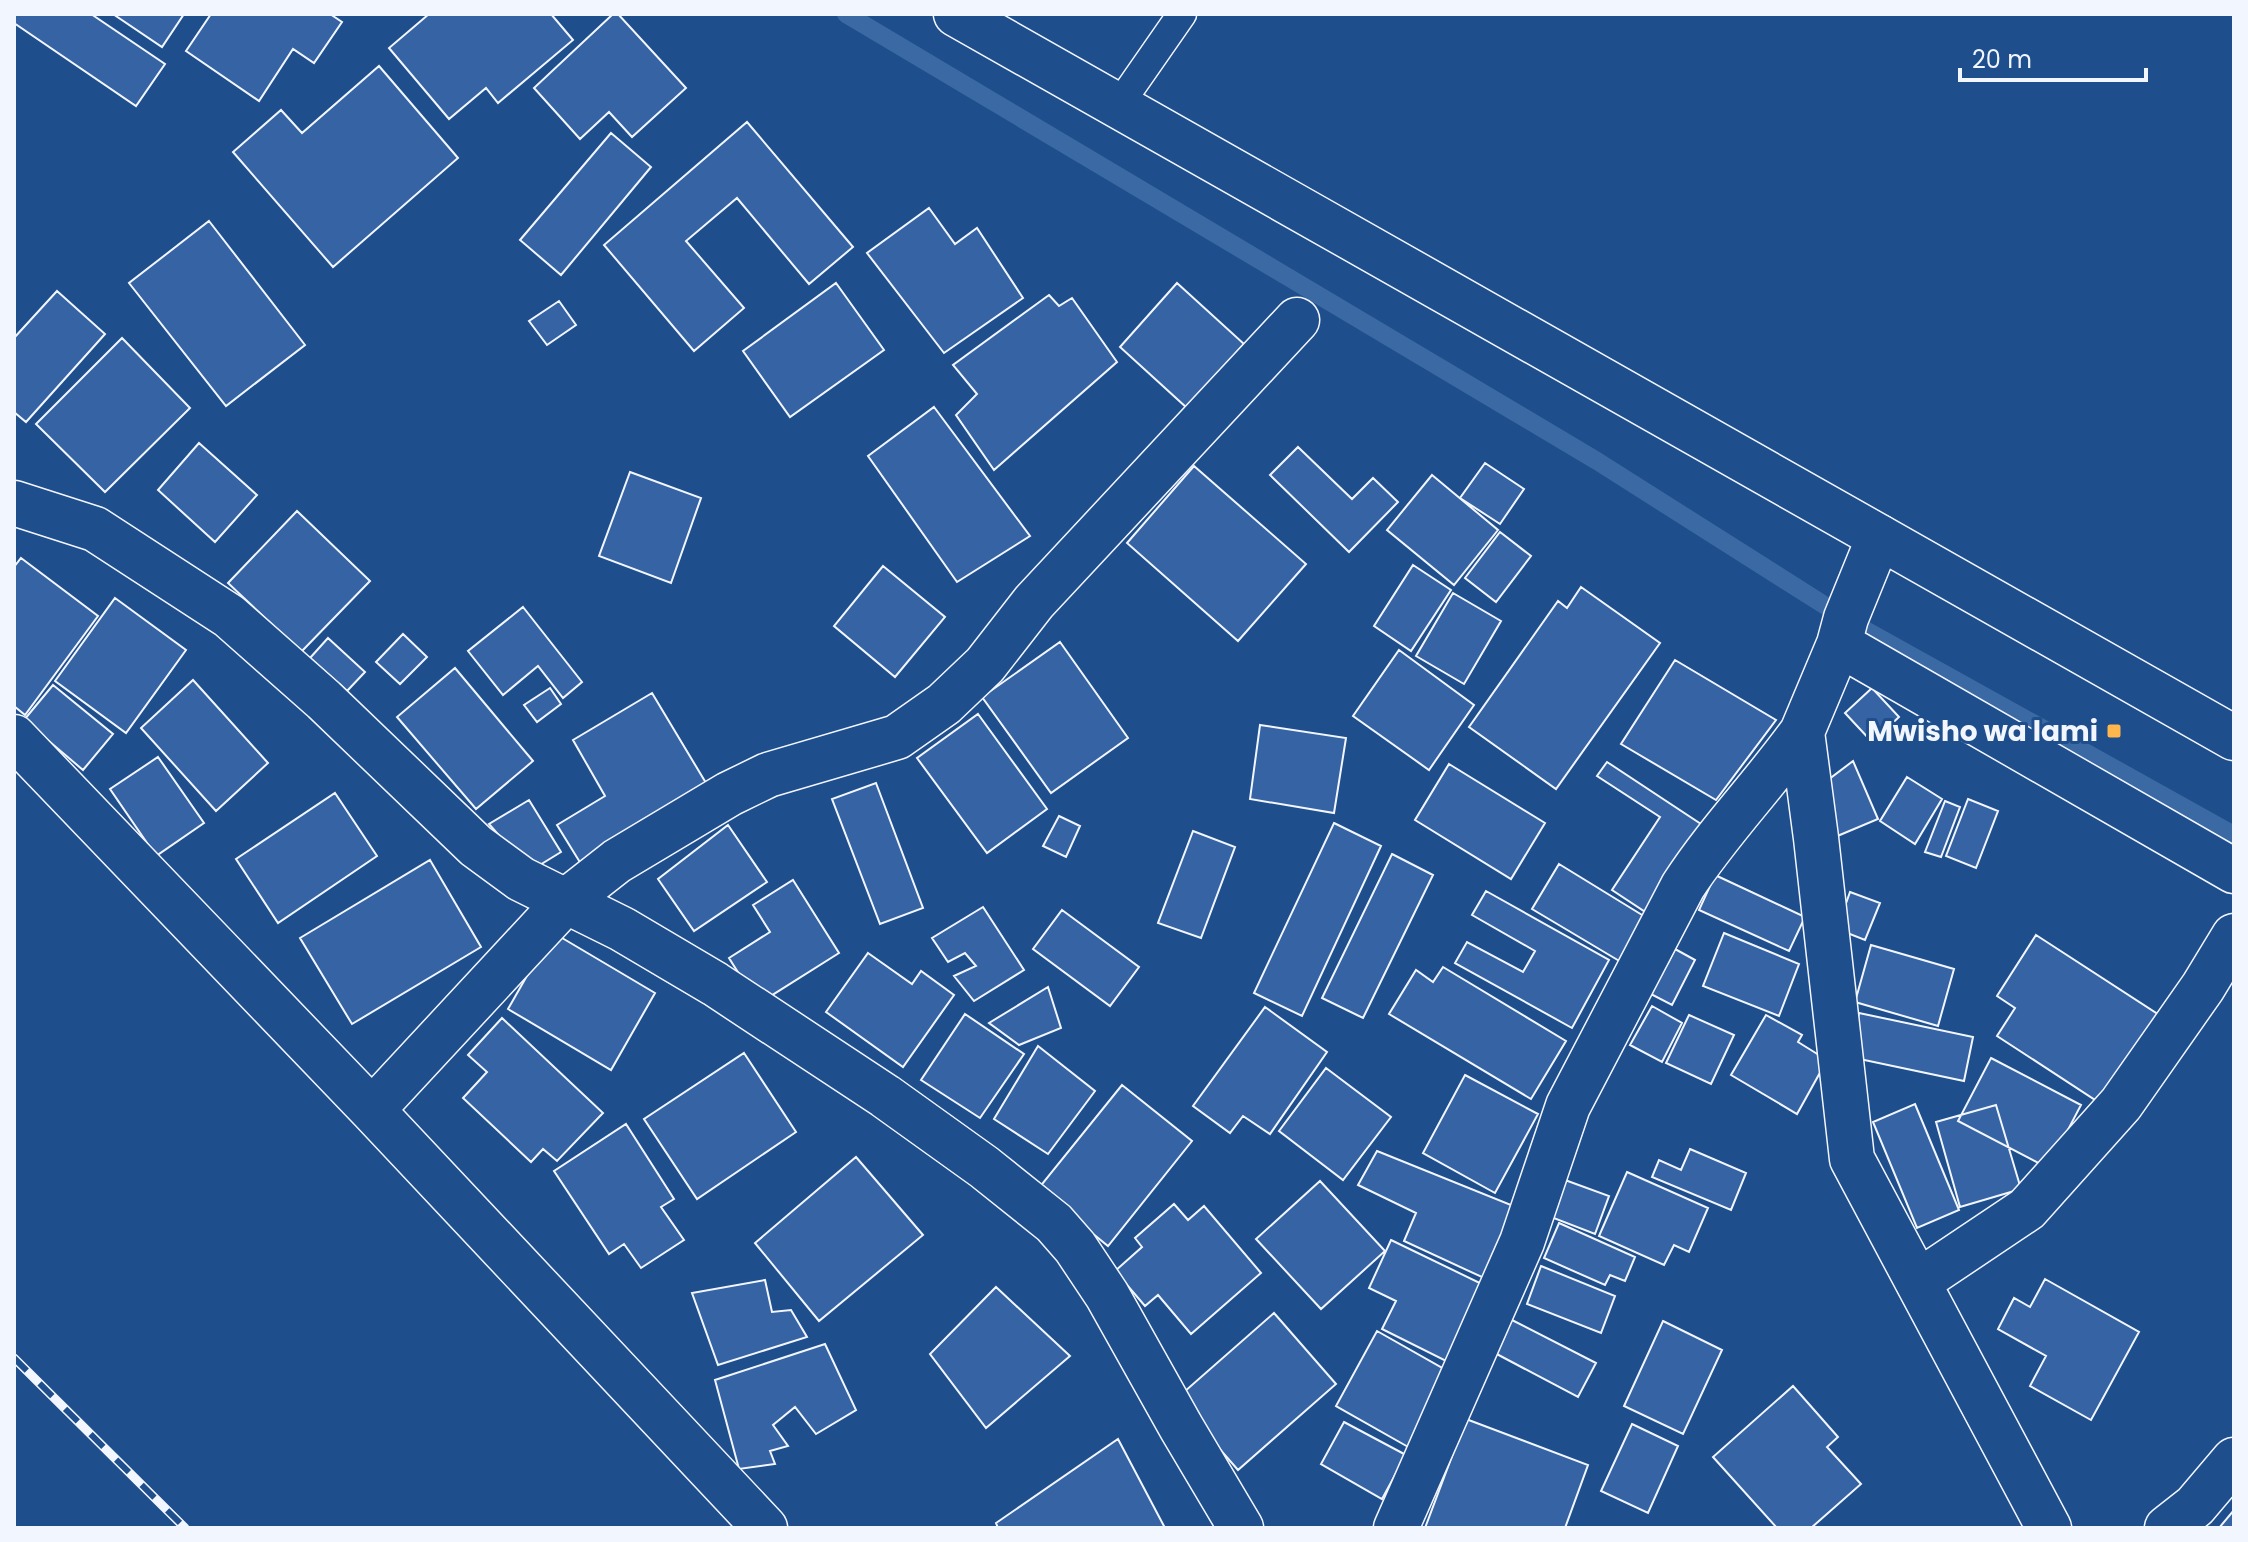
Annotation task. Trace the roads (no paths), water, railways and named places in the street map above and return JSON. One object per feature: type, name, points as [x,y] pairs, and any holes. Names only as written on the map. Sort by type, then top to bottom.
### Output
[{"type":"street","points":[[956,14],[2234,738]]},
{"type":"street","points":[[372,1110],[566,901],[617,861],[729,794],[768,775],[897,737],[944,704],[985,665],[1034,602],[1297,320]]},
{"type":"street","points":[[14,503],[95,529],[229,616],[324,700],[476,846],[521,879],[622,929],[715,984],[885,1096],[984,1167],[1054,1223],[1075,1247],[1107,1295],[1241,1528]]},
{"type":"street","points":[[1396,1528],[1522,1242],[1568,1106],[1683,886],[1704,854],[1802,732],[1879,537]]},
{"type":"street","points":[[1839,644],[2234,871]]},
{"type":"street","points":[[1802,732],[1852,1159],[2049,1528]]},
{"type":"street","points":[[14,737],[372,1110],[765,1528]]},
{"type":"street","points":[[1918,1282],[2027,1209],[2121,1104],[2203,987],[2234,936]]},
{"type":"street","points":[[2167,1528],[2195,1506],[2234,1460]]},
{"type":"lane","points":[[1118,106],[1182,14]]},
{"type":"waterway","points":[[846,14],[1597,461],[1851,622],[2234,835]]},
{"type":"railway","points":[[14,1358],[185,1528]]},
{"type":"place","name":"Mwisho wa lami","points":[[2114,731]]}]
